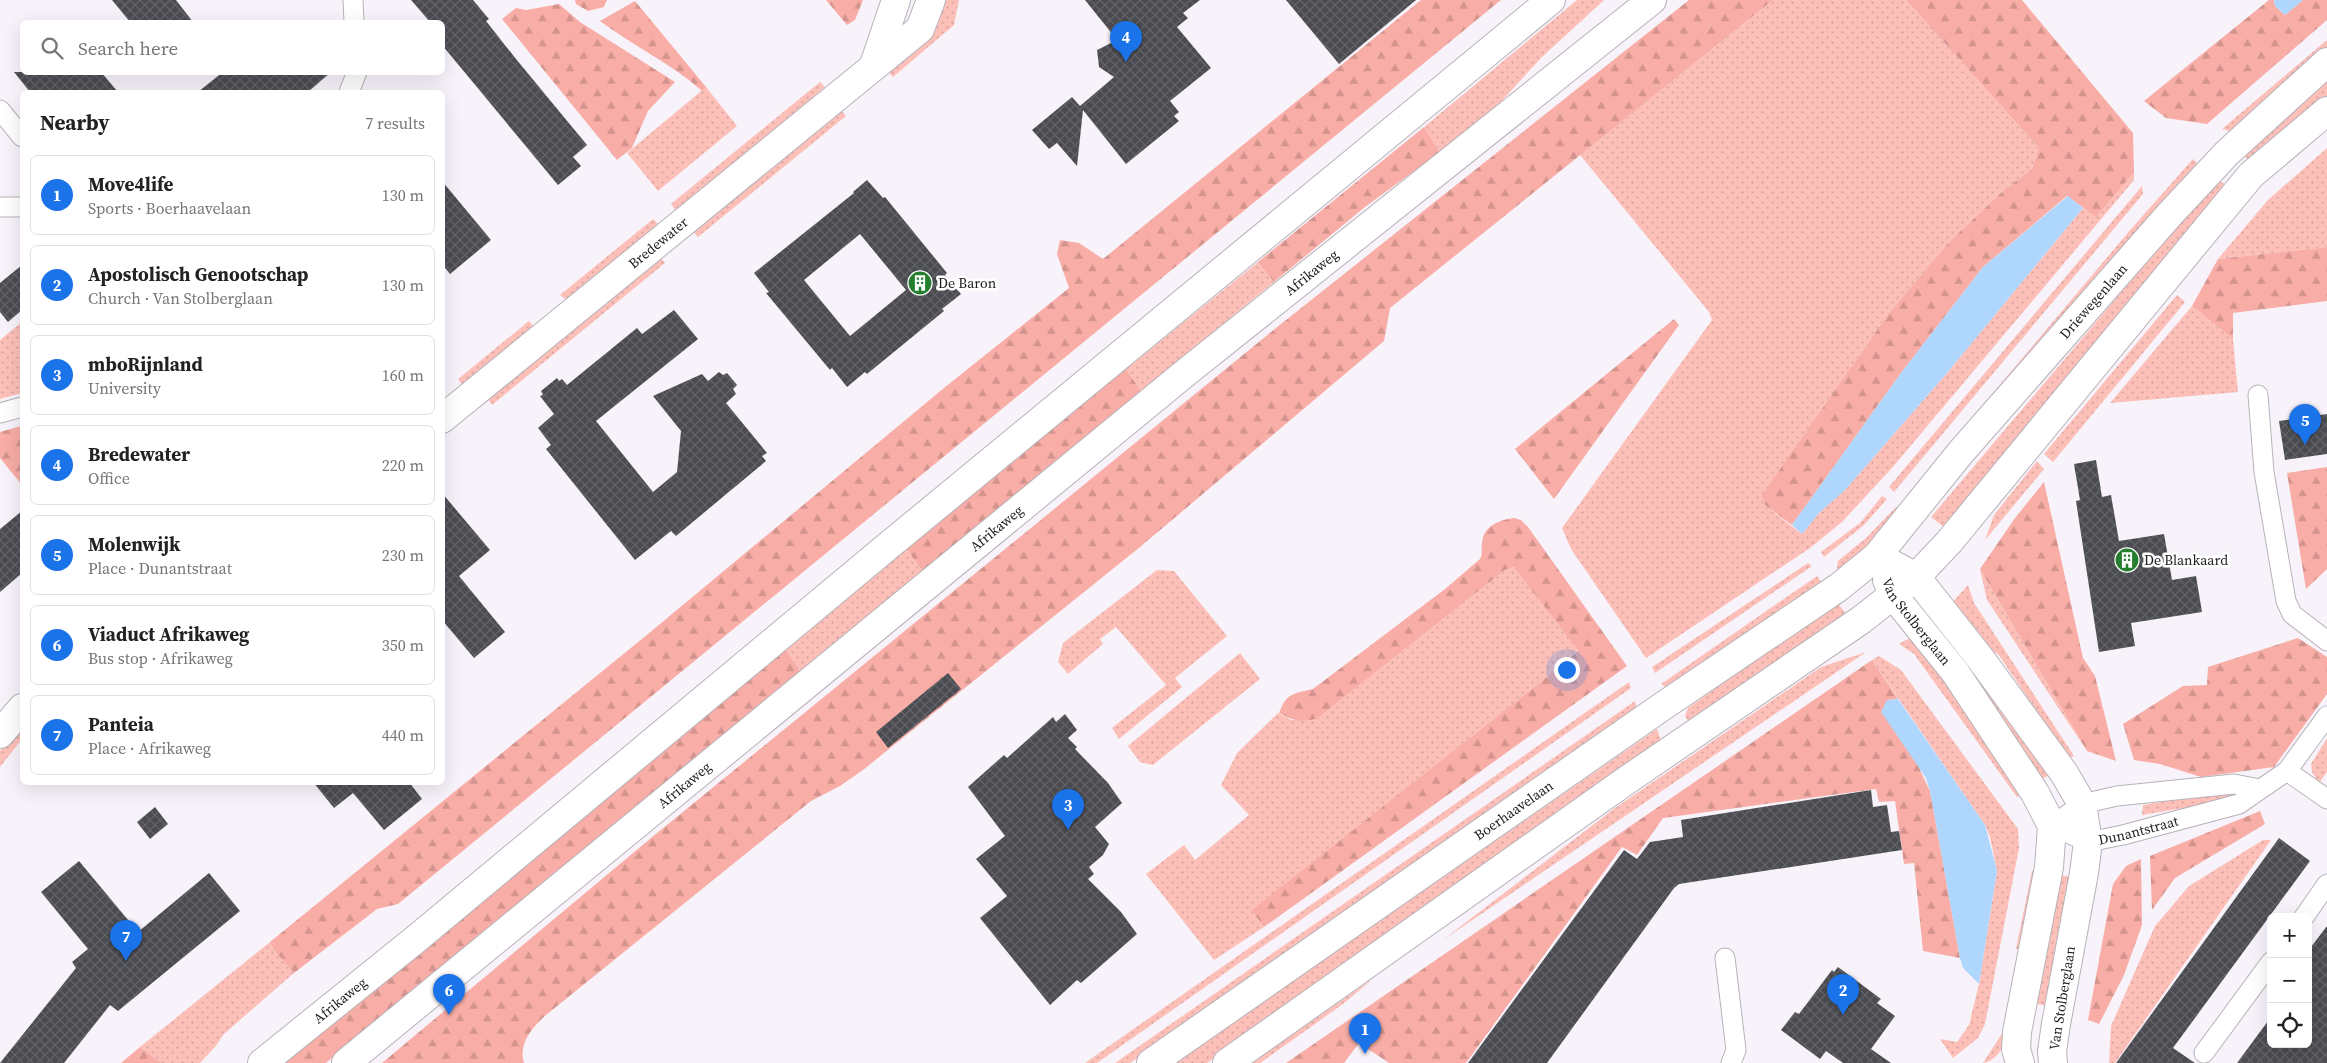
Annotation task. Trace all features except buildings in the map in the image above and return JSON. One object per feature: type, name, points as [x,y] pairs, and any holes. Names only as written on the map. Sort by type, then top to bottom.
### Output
[{"type":"street","points":[[353,0],[354,20]]},
{"type":"street","points":[[874,65],[896,0]]},
{"type":"street","name":"Bredewater","points":[[445,417],[920,29],[931,0]]},
{"type":"street","name":"Afrikaweg","points":[[262,1063],[421,934],[903,533],[1551,0]]},
{"type":"street","name":"Afrikaweg","points":[[346,1063],[1184,374],[1652,0]]},
{"type":"street","name":"Driewegenlaan","points":[[1877,556],[1967,445],[2176,207],[2227,153],[2327,62]]},
{"type":"street","points":[[350,90],[356,75]]},
{"type":"street","points":[[0,110],[20,135]]},
{"type":"street","points":[[1227,1063],[1627,780],[1861,620],[1916,577],[1949,542],[2251,175],[2327,110]]},
{"type":"street","points":[[0,208],[20,207]]},
{"type":"street","points":[[2258,395],[2264,472],[2286,601],[2292,614],[2327,641]]},
{"type":"street","points":[[0,413],[20,407]]},
{"type":"street","name":"Van Stolberglaan","points":[[1877,556],[1916,577],[1986,666],[2064,773],[2082,804],[2088,842],[2056,1024],[2052,1051],[2053,1063]]},
{"type":"street","name":"Van Stolberglaan","points":[[1877,556],[1893,595],[1955,672],[2035,793],[2052,826],[2052,847],[2016,1032],[2016,1049],[2020,1063]]},
{"type":"street","name":"Boerhaavelaan","points":[[1151,1063],[1663,706],[1839,587],[1877,556]]},
{"type":"street","points":[[0,734],[20,710]]},
{"type":"street","name":"Dunantstraat","points":[[2052,826],[2088,842],[2123,835],[2239,804],[2287,771],[2327,716]]},
{"type":"street","points":[[2287,771],[2327,799]]},
{"type":"street","points":[[2052,826],[2082,804],[2117,796],[2234,784],[2260,789]]},
{"type":"street","points":[[2307,913],[2327,884]]},
{"type":"street","points":[[1725,958],[1736,1050],[1731,1063]]},
{"type":"street","points":[[2204,1053],[2267,967]]},
{"type":"shaded area","points":[[942,0],[959,0],[954,25],[893,77],[886,69]]},
{"type":"shaded area","points":[[1577,0],[1604,0],[1541,58],[1487,117],[1440,152],[1424,127]]},
{"type":"shaded area","points":[[1773,0],[1906,0],[2039,148],[2032,169],[2004,190],[1949,242],[1889,313],[1763,495],[1765,505],[1802,534],[1819,513],[1845,490],[1947,373],[2083,208],[2096,216],[2134,172],[2134,180],[1892,468],[1842,522],[1810,548],[1646,658],[1571,549],[1562,528],[1712,320],[1709,312],[1580,155]]},
{"type":"shaded area","points":[[2327,40],[2327,47],[2230,131],[2222,129]]},
{"type":"shaded area","points":[[2327,75],[2327,100],[2252,162],[2240,153]]},
{"type":"shaded area","points":[[820,82],[825,87],[676,211],[671,204]]},
{"type":"shaded area","points":[[706,87],[737,126],[658,191],[627,153]]},
{"type":"shaded area","points":[[838,107],[846,116],[698,237],[691,229]]},
{"type":"shaded area","points":[[2327,148],[2327,247],[2218,259],[2268,200]]},
{"type":"shaded area","points":[[2193,159],[2199,165],[1912,500],[1907,495],[2131,229]]},
{"type":"shaded area","points":[[2217,179],[2229,187],[1945,528],[1931,517]]},
{"type":"shaded area","points":[[2142,186],[2143,194],[1894,492],[1889,487]]},
{"type":"shaded area","points":[[653,219],[661,227],[568,301],[560,295]]},
{"type":"shaded area","points":[[659,256],[665,263],[492,405],[487,398]]},
{"type":"shaded area","points":[[1258,262],[1274,282],[1141,391],[1126,369]]},
{"type":"shaded area","points":[[2177,295],[2185,302],[2053,462],[2044,454]]},
{"type":"shaded area","points":[[2192,306],[2233,339],[2238,392],[2110,403]]},
{"type":"shaded area","points":[[529,321],[535,328],[464,387],[458,379]]},
{"type":"shaded area","points":[[20,324],[20,394],[0,399],[0,340]]},
{"type":"shaded area","points":[[2037,461],[2044,469],[1985,540],[1994,515]]},
{"type":"shaded area","points":[[1882,496],[1887,499],[1864,525],[1824,557],[1821,552],[1860,523]]},
{"type":"shaded area","points":[[1896,507],[1903,512],[1842,575],[1837,568],[1838,561],[1866,538]]},
{"type":"shaded area","points":[[906,548],[922,571],[800,671],[785,648]]},
{"type":"shaded area","points":[[1808,563],[1812,566],[1655,673],[1652,667]]},
{"type":"shaded area","points":[[1515,567],[1578,649],[1567,661],[1253,910],[1264,927],[1214,960],[1146,874],[1184,845],[1195,860],[1249,815],[1221,785],[1237,753],[1278,713],[1291,720],[1318,718],[1505,570]]},
{"type":"shaded area","points":[[1980,569],[2087,751],[1987,600]]},
{"type":"shaded area","points":[[1157,570],[1174,571],[1227,636],[1175,678],[1182,687],[1119,739],[1112,728],[1166,685],[1116,627],[1100,639],[1103,644],[1068,674],[1058,662],[1063,643]]},
{"type":"shaded area","points":[[1817,576],[1825,587],[1668,689],[1661,684]]},
{"type":"shaded area","points":[[1968,585],[1974,603],[2074,756],[2069,758],[1998,654],[1980,645],[1951,604]]},
{"type":"shaded area","points":[[1837,602],[1847,615],[1697,722],[1688,721],[1685,716],[1688,708]]},
{"type":"shaded area","points":[[1938,617],[2053,773],[2042,779],[1930,621]]},
{"type":"shaded area","points":[[1915,635],[1948,681],[1953,695],[2022,794],[2017,797],[1914,654],[1899,644]]},
{"type":"shaded area","points":[[1866,652],[1443,940],[1615,808],[1821,667]]},
{"type":"shaded area","points":[[1240,653],[1260,679],[1153,765],[1140,762],[1128,746]]},
{"type":"shaded area","points":[[1879,656],[1901,670],[2018,829],[2019,848],[1985,1024],[1978,1038],[1953,1058],[1940,1039],[1957,1042],[1969,1025],[1979,984],[1997,871],[1990,837],[1985,825],[1872,660]]},
{"type":"shaded area","points":[[1629,682],[1631,688],[1097,1063],[1085,1063]]},
{"type":"shaded area","points":[[1635,701],[1637,710],[1130,1063],[1115,1063]]},
{"type":"shaded area","points":[[20,726],[20,742],[0,767],[0,751]]},
{"type":"shaded area","points":[[1657,729],[1663,746],[1207,1063],[1175,1063]]},
{"type":"shaded area","points":[[2327,738],[2327,772],[2319,783],[2312,772],[2311,764]]},
{"type":"shaded area","points":[[2237,790],[2238,799],[2142,815],[2143,805]]},
{"type":"shaded area","points":[[2263,840],[2271,840],[2115,1063],[2109,1063],[2111,1026],[2155,926],[2189,886]]},
{"type":"shaded area","points":[[2032,871],[2037,871],[2023,950],[2016,949]]},
{"type":"shaded area","points":[[2061,875],[2073,878],[2050,1006],[2037,1004]]},
{"type":"shaded area","points":[[270,942],[273,949],[294,973],[224,1034],[200,1063],[162,1063],[140,1047]]},
{"type":"shaded area","points":[[1374,978],[1343,1004],[1260,1063],[1251,1063]]},
{"type":"shaded area","points":[[2005,1020],[2007,1035],[2004,1045],[1995,1057],[1983,1063],[2003,1032]]},
{"type":"green space","points":[[575,0],[607,0],[604,7],[588,11],[576,4]]},
{"type":"green space","points":[[826,0],[863,0],[855,20],[847,25]]},
{"type":"green space","points":[[1421,0],[1501,0],[398,904],[377,909],[294,973],[273,949],[270,942],[648,634],[944,388],[1069,288],[1057,254],[1060,240],[1079,243],[1103,259]]},
{"type":"green space","points":[[1689,0],[1773,0],[1390,308],[1384,341],[1140,547],[863,770],[840,786],[811,801],[546,1015],[531,1031],[525,1042],[523,1049],[524,1063],[382,1063],[651,838],[1276,328]]},
{"type":"green space","points":[[1906,0],[2022,0],[2133,133],[2134,172],[2096,217],[2067,196],[1983,267],[1901,373],[1792,525],[1765,505],[1762,495],[1889,313],[1949,242],[2004,190],[2032,169],[2039,148]]},
{"type":"green space","points":[[2269,0],[2274,0],[2275,6],[2285,15],[2303,0],[2327,0],[2327,20],[2207,124],[2166,118],[2144,101]]},
{"type":"green space","points":[[635,1],[706,87],[702,91],[665,63],[600,21]]},
{"type":"green space","points":[[559,4],[580,22],[675,82],[648,111],[632,148],[617,160],[502,19],[516,8],[526,10]]},
{"type":"green space","points":[[1424,127],[1440,152],[1365,207],[1274,282],[1258,262]]},
{"type":"green space","points":[[2327,247],[2327,301],[2233,313],[2233,339],[2192,306],[2218,259]]},
{"type":"green space","points":[[1674,319],[1679,325],[1554,499],[1515,449]]},
{"type":"green space","points":[[1126,369],[1141,391],[922,571],[906,548]]},
{"type":"green space","points":[[20,426],[20,483],[0,458],[0,432]]},
{"type":"green space","points":[[2327,467],[2327,569],[2306,589],[2287,473]]},
{"type":"green space","points":[[2044,482],[2083,658],[2095,676],[2116,761],[2087,751],[1980,569],[2015,518]]},
{"type":"green space","points":[[1514,518],[1521,520],[1528,527],[1627,666],[1264,927],[1252,910],[1567,661],[1578,650],[1514,567],[1505,570],[1318,718],[1298,720],[1279,713],[1291,695],[1313,689],[1445,589],[1480,559],[1485,532],[1498,522]]},
{"type":"green space","points":[[2298,638],[2327,657],[2327,694],[2274,767],[2201,777],[2160,764],[2134,760],[2123,724],[2183,686],[2207,685],[2208,667]]},
{"type":"green space","points":[[785,648],[800,671],[326,1063],[281,1063]]},
{"type":"green space","points":[[1872,660],[1898,699],[1887,700],[1930,791],[1960,958],[1923,951],[1914,863],[1904,864],[1895,801],[1879,802],[1876,789],[1663,818],[1637,855],[1622,847],[1466,1063],[1389,1063],[1359,1043],[1344,1063],[1286,1063]]},
{"type":"green space","points":[[2260,811],[2265,824],[2175,878],[2152,910],[2150,856]]},
{"type":"green space","points":[[2141,859],[2142,925],[2124,975],[2099,1024],[2088,1020],[2113,884],[2126,866]]},
{"type":"green space","points":[[140,1047],[162,1063],[121,1063]]},
{"type":"water","points":[[2274,0],[2303,0],[2285,15],[2275,6]]},
{"type":"water","points":[[2068,196],[2083,208],[1947,373],[1845,490],[1819,513],[1802,534],[1792,525],[1901,373],[1983,267]]},
{"type":"water","points":[[1898,699],[1985,825],[1997,871],[1979,984],[1963,968],[1960,958],[1930,791],[1926,778],[1881,712],[1887,700]]},
{"type":"place","name":"Bredewater","points":[[1126,62]]},
{"type":"place","name":"De Baron","points":[[920,283]]},
{"type":"place","name":"Molenwijk","points":[[2305,445]]},
{"type":"place","name":"De Blankaard","points":[[2127,560]]},
{"type":"place","name":"mboRijnland","points":[[1068,830]]},
{"type":"place","name":"Panteia","points":[[126,961]]},
{"type":"place","name":"Viaduct Afrikaweg","points":[[449,1015]]},
{"type":"place","name":"Apostolisch Genootschap","points":[[1843,1015]]},
{"type":"place","name":"Move4life","points":[[1365,1054]]}]
